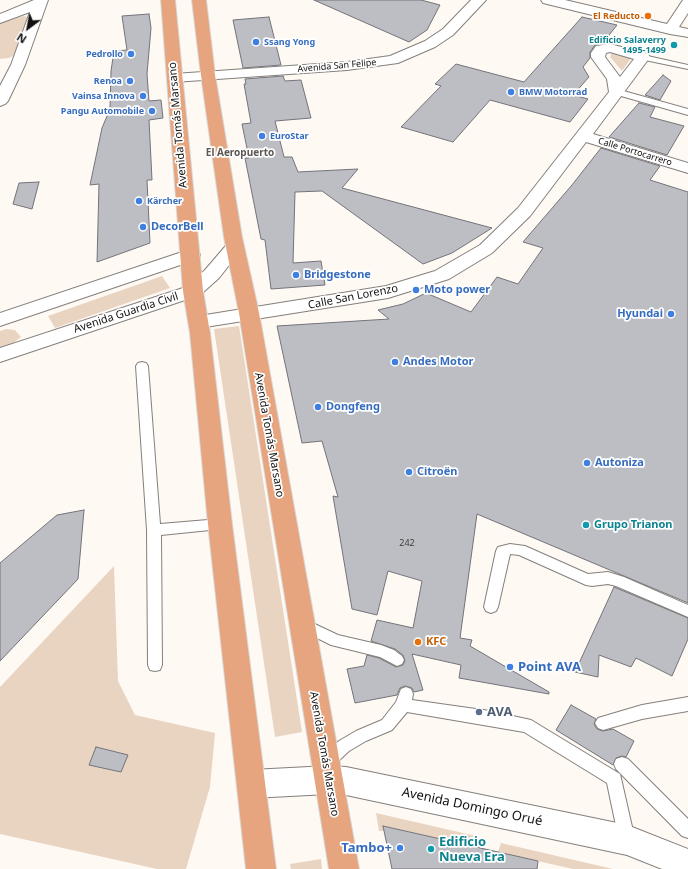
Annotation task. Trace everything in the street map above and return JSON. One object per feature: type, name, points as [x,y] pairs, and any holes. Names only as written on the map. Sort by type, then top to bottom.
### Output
[{"type":"main road","name":"Avenida Tomás Marsano","points":[[168,0],[193,291],[199,322],[220,524],[260,869]]},
{"type":"main road","name":"Avenida Tomás Marsano","points":[[199,0],[208,75],[235,246],[249,314],[344,869]]},
{"type":"street","name":"Avenida San Felipe","points":[[174,78],[347,66],[393,60],[430,44],[442,36],[479,0]]},
{"type":"street","points":[[548,0],[670,30],[688,33]]},
{"type":"street","points":[[0,19],[41,2]]},
{"type":"street","points":[[0,98],[18,65],[41,2]]},
{"type":"street","points":[[670,30],[688,3]]},
{"type":"street","points":[[617,92],[614,79],[600,62],[598,53],[602,49],[610,48],[643,57]]},
{"type":"street","name":"Calle San Lorenzo","points":[[199,322],[388,292],[442,275],[486,249],[524,212],[643,57]]},
{"type":"street","points":[[0,68],[18,65]]},
{"type":"street","name":"Calle Portocarrero","points":[[583,136],[688,168]]},
{"type":"street","name":"Avenida Guardia Civil","points":[[0,355],[193,291],[212,274],[235,246]]},
{"type":"street","points":[[0,320],[191,255]]},
{"type":"street","points":[[0,320],[18,319],[28,321],[35,325],[37,330],[36,335],[19,349]]},
{"type":"street","name":"Avenida Domingo Orué","points":[[251,784],[328,771],[346,781],[627,840],[688,864]]},
{"type":"lane","points":[[643,57],[688,67]]},
{"type":"lane","points":[[617,92],[688,112]]},
{"type":"lane","points":[[142,366],[154,530],[155,666]]},
{"type":"lane","points":[[154,530],[220,524]]},
{"type":"lane","points":[[491,607],[503,550],[510,549],[520,550],[586,579],[592,580],[608,578],[619,581],[688,611]]},
{"type":"lane","points":[[302,624],[336,641],[381,651],[389,654],[397,660]]},
{"type":"lane","points":[[328,771],[344,746],[361,736],[387,725],[397,714],[405,700],[526,725],[580,751],[614,779],[627,840]]},
{"type":"lane","points":[[603,723],[642,712],[688,704]]},
{"type":"lane","points":[[622,764],[688,830]]},
{"type":"shaded area","points":[[24,16],[30,18],[15,55],[9,58],[0,59],[0,23]]},
{"type":"shaded area","points":[[612,52],[632,57],[622,71],[610,57]]},
{"type":"shaded area","points":[[162,276],[170,288],[55,328],[48,316]]},
{"type":"shaded area","points":[[239,326],[302,732],[275,737],[214,329]]},
{"type":"shaded area","points":[[6,329],[15,330],[21,337],[12,344],[0,348],[0,331]]},
{"type":"shaded area","points":[[114,566],[118,681],[135,715],[215,733],[210,787],[186,869],[157,869],[0,834],[0,687]]},
{"type":"shaded area","points":[[376,813],[476,836],[474,847],[384,826],[385,831],[379,831]]},
{"type":"shaded area","points":[[501,843],[613,869],[573,869],[498,852]]},
{"type":"shaded area","points":[[321,859],[322,869],[291,869],[290,864]]},
{"type":"building","points":[[314,0],[421,0],[440,5],[427,30],[409,42]]},
{"type":"building","points":[[149,14],[151,28],[147,74],[149,101],[161,100],[163,118],[149,120],[152,180],[147,180],[150,243],[97,262],[99,184],[90,185],[102,128],[110,109],[111,71],[114,51],[127,50],[122,16]]},
{"type":"building","name":"Ssang Yong","points":[[269,17],[281,65],[243,68],[233,20]]},
{"type":"building","points":[[582,17],[617,25],[602,44],[595,45],[590,52],[590,58],[583,67],[589,77],[573,95],[588,99],[570,122],[490,100],[453,142],[401,127],[441,86],[435,84],[456,64],[524,82]]},
{"type":"building","points":[[663,75],[671,81],[660,100],[645,95]]},
{"type":"building","points":[[283,76],[285,81],[301,80],[311,118],[275,121],[284,157],[292,157],[298,172],[358,169],[342,188],[492,228],[452,253],[423,264],[322,191],[295,192],[293,263],[321,261],[325,285],[271,289],[265,240],[261,239],[245,158],[249,158],[242,124],[251,123],[244,84],[246,84],[245,79]]},
{"type":"building","points":[[639,103],[655,107],[650,117],[684,126],[667,155],[609,137]]},
{"type":"building","points":[[601,148],[660,166],[650,180],[688,192],[688,603],[477,514],[460,638],[472,640],[470,646],[549,692],[549,694],[459,678],[461,665],[412,654],[423,690],[414,692],[412,688],[405,686],[400,688],[397,695],[355,703],[347,669],[364,666],[367,655],[379,658],[396,667],[403,665],[405,661],[403,655],[395,649],[371,641],[377,620],[413,628],[422,581],[388,571],[377,615],[352,609],[333,496],[338,497],[322,441],[302,443],[277,326],[389,319],[378,310],[403,304],[426,293],[471,312],[497,277],[518,284],[543,248],[523,242],[572,185]]},
{"type":"building","points":[[39,182],[32,209],[13,204],[19,183]]},
{"type":"building","points":[[84,510],[78,579],[0,661],[0,563],[57,515]]},
{"type":"building","points":[[614,587],[688,618],[688,639],[672,676],[636,658],[631,667],[599,655],[598,677],[575,672]]},
{"type":"building","points":[[571,705],[596,719],[594,724],[597,729],[603,731],[613,729],[634,741],[626,757],[622,756],[616,758],[613,765],[556,730]]},
{"type":"building","points":[[96,747],[128,755],[121,772],[89,765]]},
{"type":"building","name":"Edificio Nueva Era","points":[[383,826],[538,861],[537,869],[392,869]]},
{"type":"place","name":"El Reducto","points":[[648,16]]},
{"type":"place","name":"Ssang Yong","points":[[256,42]]},
{"type":"place","name":"Edificio Salaverry 1495-1499","points":[[674,45]]},
{"type":"place","name":"Pedrollo","points":[[131,54]]},
{"type":"place","name":"Renoa","points":[[130,81]]},
{"type":"place","name":"BMW Motorrad","points":[[511,92]]},
{"type":"place","name":"Vainsa Innova","points":[[143,96]]},
{"type":"place","name":"Pangu Automobile","points":[[152,111]]},
{"type":"place","name":"EuroStar","points":[[262,136]]},
{"type":"place","name":"Kärcher","points":[[139,201]]},
{"type":"place","name":"DecorBell","points":[[143,227]]},
{"type":"place","name":"Bridgestone","points":[[296,275]]},
{"type":"place","name":"Moto power","points":[[416,290]]},
{"type":"place","name":"Hyundai","points":[[671,314]]},
{"type":"place","name":"Andes Motor","points":[[395,362]]},
{"type":"place","name":"Dongfeng","points":[[318,407]]},
{"type":"place","name":"Autoniza","points":[[587,463]]},
{"type":"place","name":"Citroën","points":[[409,472]]},
{"type":"place","name":"Grupo Trianon","points":[[586,525]]},
{"type":"place","name":"KFC","points":[[418,642]]},
{"type":"place","name":"Point AVA","points":[[510,667]]},
{"type":"place","name":"AVA","points":[[479,712]]},
{"type":"place","name":"Tambo+","points":[[400,848]]},
{"type":"place","name":"Edificio Nueva Era","points":[[431,849]]},
{"type":"district","name":"El Aeropuerto","points":[[240,153]]}]
